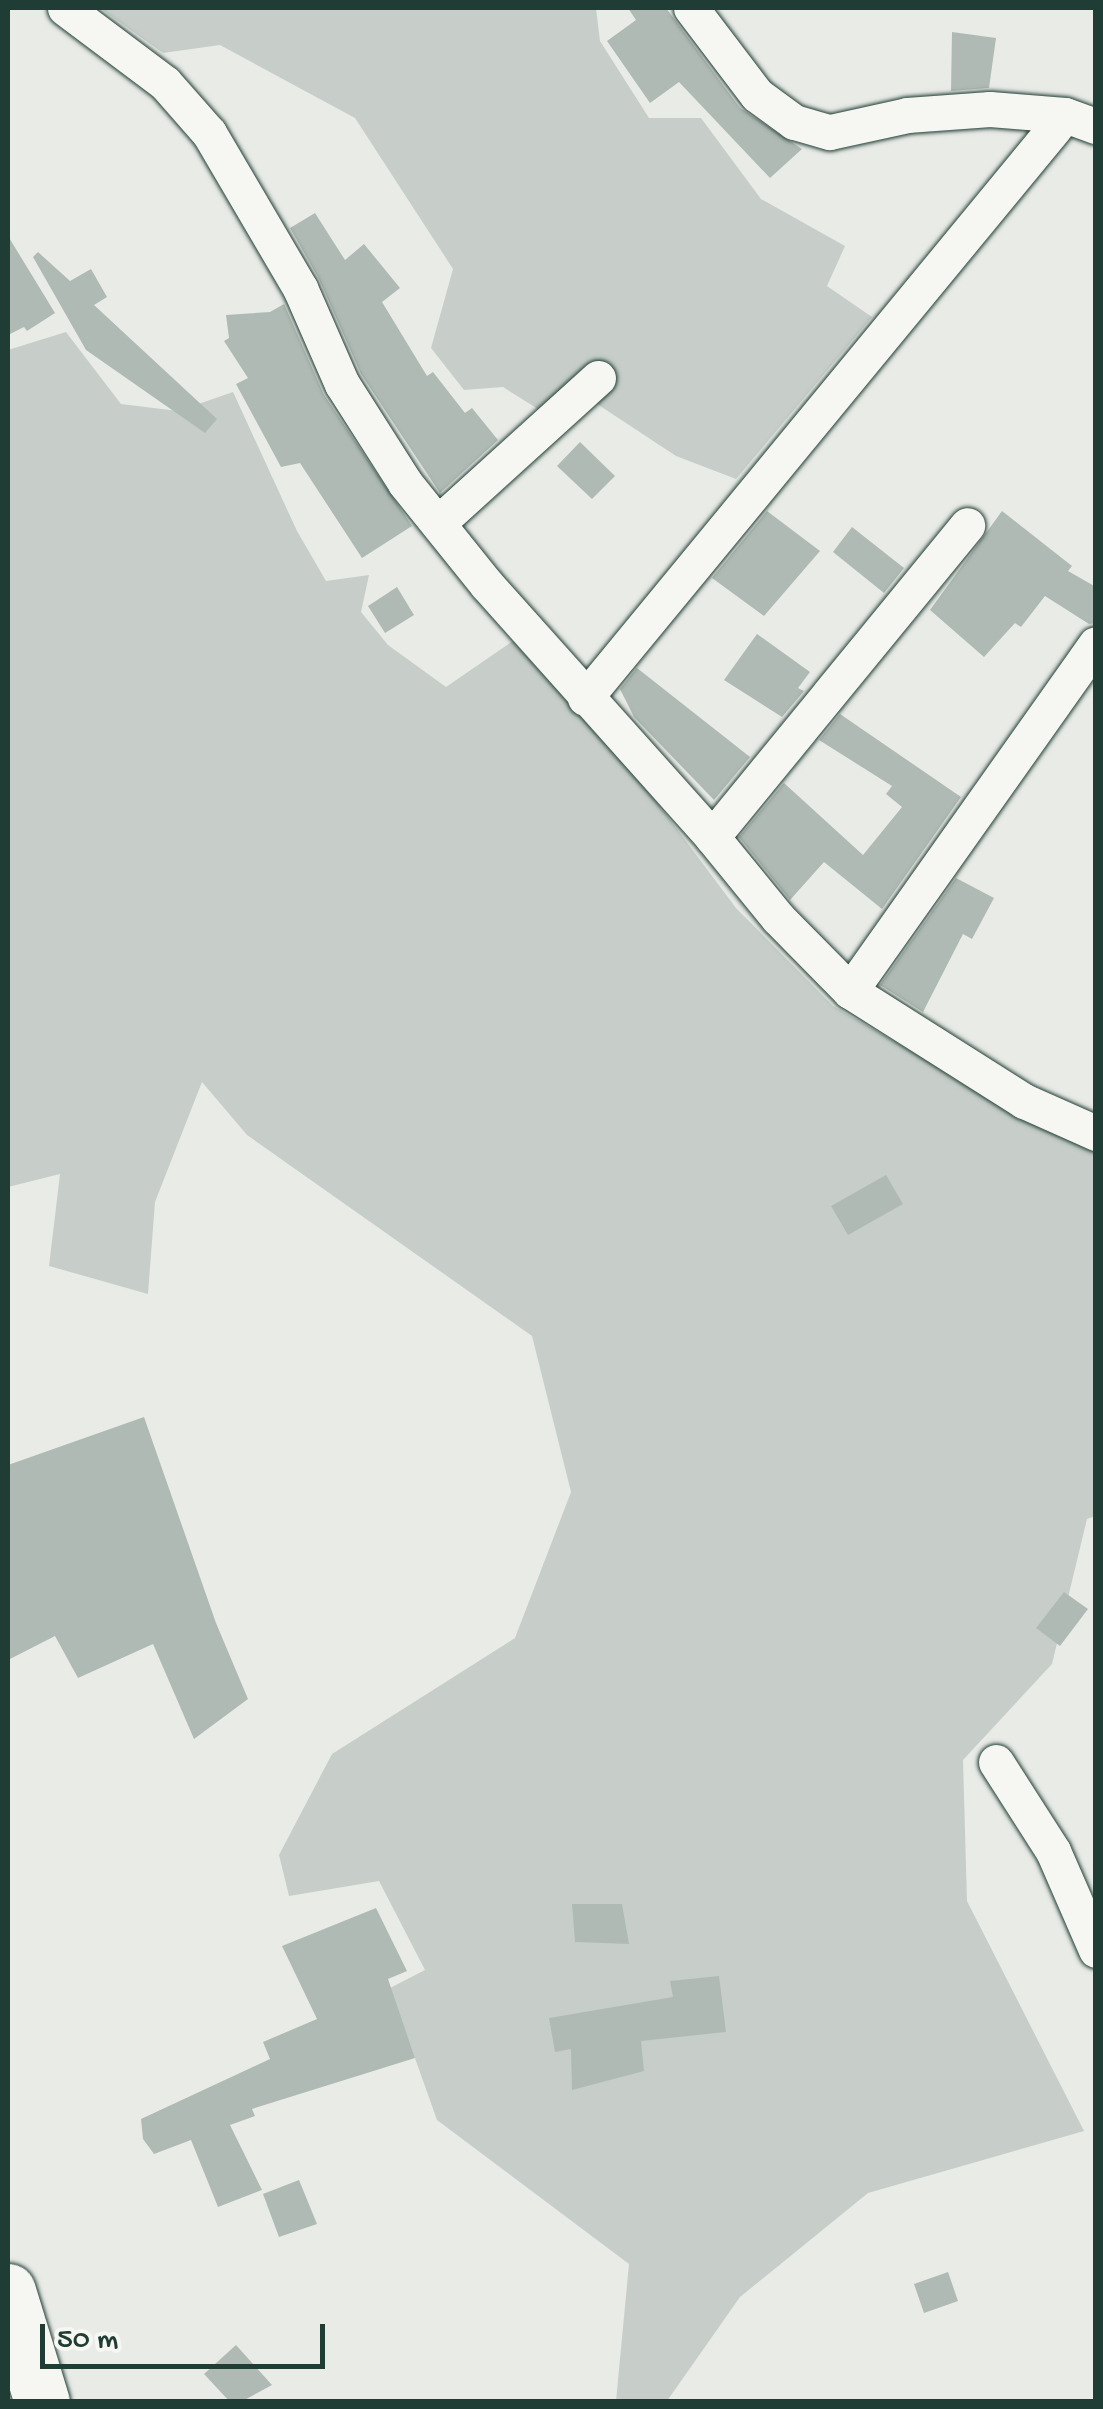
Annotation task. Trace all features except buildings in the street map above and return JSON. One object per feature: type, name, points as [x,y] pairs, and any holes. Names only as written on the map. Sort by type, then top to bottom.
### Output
[{"type":"highway","points":[[8,2291],[42,2402]]},
{"type":"street","points":[[65,8],[164,83],[209,133],[300,288],[342,384],[438,524],[778,918],[850,991],[1024,1100],[1096,1133]]},
{"type":"street","points":[[691,8],[757,95],[794,122],[830,132],[907,114],[990,110],[1080,120]]},
{"type":"street","points":[[585,698],[1080,120]]},
{"type":"street","points":[[438,524],[598,378]]},
{"type":"street","points":[[712,837],[967,525]]},
{"type":"street","points":[[850,991],[1096,644]]},
{"type":"street","points":[[996,1762],[1054,1851],[1096,1950]]},
{"type":"shaded area","points":[[100,8],[596,8],[600,41],[649,118],[701,118],[761,199],[845,246],[827,286],[872,317],[736,479],[676,456],[588,398],[557,421],[503,387],[464,390],[431,348],[453,269],[355,118],[220,45],[163,53]]},
{"type":"shaded area","points":[[66,332],[121,404],[178,411],[233,392],[297,531],[326,581],[369,575],[361,612],[388,645],[446,687],[513,641],[653,797],[736,908],[833,1006],[1030,1120],[1095,1150],[1095,1516],[1087,1519],[1052,1664],[963,1760],[967,1901],[1084,2131],[868,2193],[740,2297],[667,2401],[616,2401],[629,2264],[437,2120],[390,1988],[425,1970],[379,1881],[289,1896],[279,1855],[332,1754],[515,1638],[571,1492],[532,1336],[247,1135],[202,1082],[155,1202],[148,1294],[49,1266],[60,1174],[8,1187],[8,350]]}]
